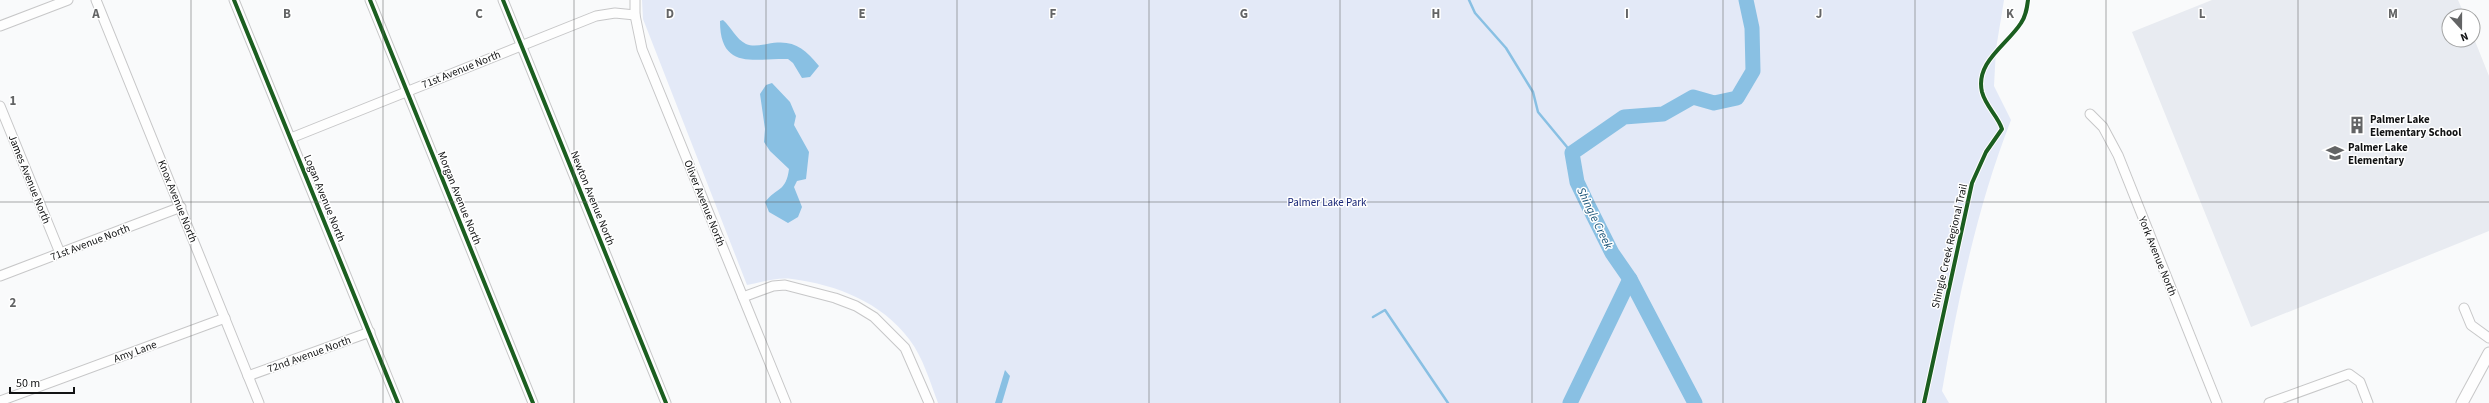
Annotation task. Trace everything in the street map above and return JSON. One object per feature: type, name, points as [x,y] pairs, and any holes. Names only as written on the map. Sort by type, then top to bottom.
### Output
[{"type":"street","points":[[0,26],[68,0]]},
{"type":"street","name":"Knox Avenue North","points":[[96,0],[259,403]]},
{"type":"street","name":"Logan Avenue North","points":[[234,0],[398,403]]},
{"type":"street","name":"Morgan Avenue North","points":[[370,0],[533,403]]},
{"type":"street","name":"Newton Avenue North","points":[[503,0],[666,403]]},
{"type":"street","name":"Oliver Avenue North","points":[[635,0],[635,15],[642,49],[786,403]]},
{"type":"street","name":"71st Avenue North","points":[[291,138],[596,16],[615,13],[635,15]]},
{"type":"street","name":"James Avenue North","points":[[0,106],[60,253]]},
{"type":"street","name":"York Avenue North","points":[[2090,114],[2103,127],[2118,155],[2217,403]]},
{"type":"street","name":"71st Avenue North","points":[[0,276],[181,207]]},
{"type":"street","points":[[743,297],[773,286],[785,285],[835,298],[856,306],[874,317],[904,348],[929,403]]},
{"type":"street","points":[[2464,308],[2471,325],[2489,338]]},
{"type":"street","name":"Amy Lane","points":[[0,401],[225,318]]},
{"type":"street","name":"72nd Avenue North","points":[[248,376],[370,332]]},
{"type":"street","points":[[2462,403],[2489,353]]},
{"type":"street","points":[[2269,403],[2349,374],[2354,376],[2360,382],[2368,403]]},
{"type":"shaded area","name":"Palmer Lake Elementary","points":[[2212,0],[2458,0],[2462,8],[2441,8],[2441,48],[2478,48],[2489,76],[2489,231],[2251,327],[2132,32]]},
{"type":"green space","name":"Palmer Lake Park","points":[[642,0],[2004,0],[1996,49],[1994,86],[2011,120],[1978,220],[1962,288],[1942,391],[1949,403],[938,403],[926,370],[914,346],[898,326],[872,305],[841,291],[792,279],[775,279],[747,285],[643,19]]},
{"type":"water","points":[[723,20],[739,39],[746,44],[754,46],[776,43],[791,44],[802,49],[819,66],[810,77],[802,78],[793,63],[788,59],[752,60],[733,55],[726,48],[722,37],[720,21]]},
{"type":"water","points":[[772,83],[790,102],[796,116],[794,125],[809,152],[806,179],[797,181],[794,187],[802,207],[798,217],[788,223],[769,212],[765,202],[786,182],[789,169],[770,151],[764,142],[765,129],[760,94],[766,85]]},
{"type":"water","points":[[1005,370],[1010,376],[1002,403],[995,403]]},
{"type":"waterway","points":[[1469,0],[1475,13],[1506,48],[1533,92],[1538,112],[1572,153]]},
{"type":"waterway","name":"Shingle Creek","points":[[1695,403],[1630,279],[1612,253],[1587,203],[1577,182],[1572,153],[1624,117],[1663,114],[1693,97],[1714,103],[1737,98],[1753,71],[1752,28],[1746,0]]},
{"type":"waterway","points":[[1570,403],[1630,279]]},
{"type":"waterway","points":[[1373,317],[1385,310],[1448,403]]},
{"type":"cycle path","points":[[234,0],[398,403]]},
{"type":"cycle path","points":[[370,0],[533,403]]},
{"type":"cycle path","points":[[503,0],[666,403]]},
{"type":"cycle path","name":"Shingle Creek Regional Trail","points":[[1924,403],[1972,183],[1986,152],[2002,129],[1986,102],[1982,92],[1981,81],[1983,72],[1994,54],[2023,20],[2028,0]]},
{"type":"place","name":"Palmer Lake Elementary School","points":[[2357,125]]},
{"type":"place","name":"Palmer Lake Elementary","points":[[2335,153]]}]
